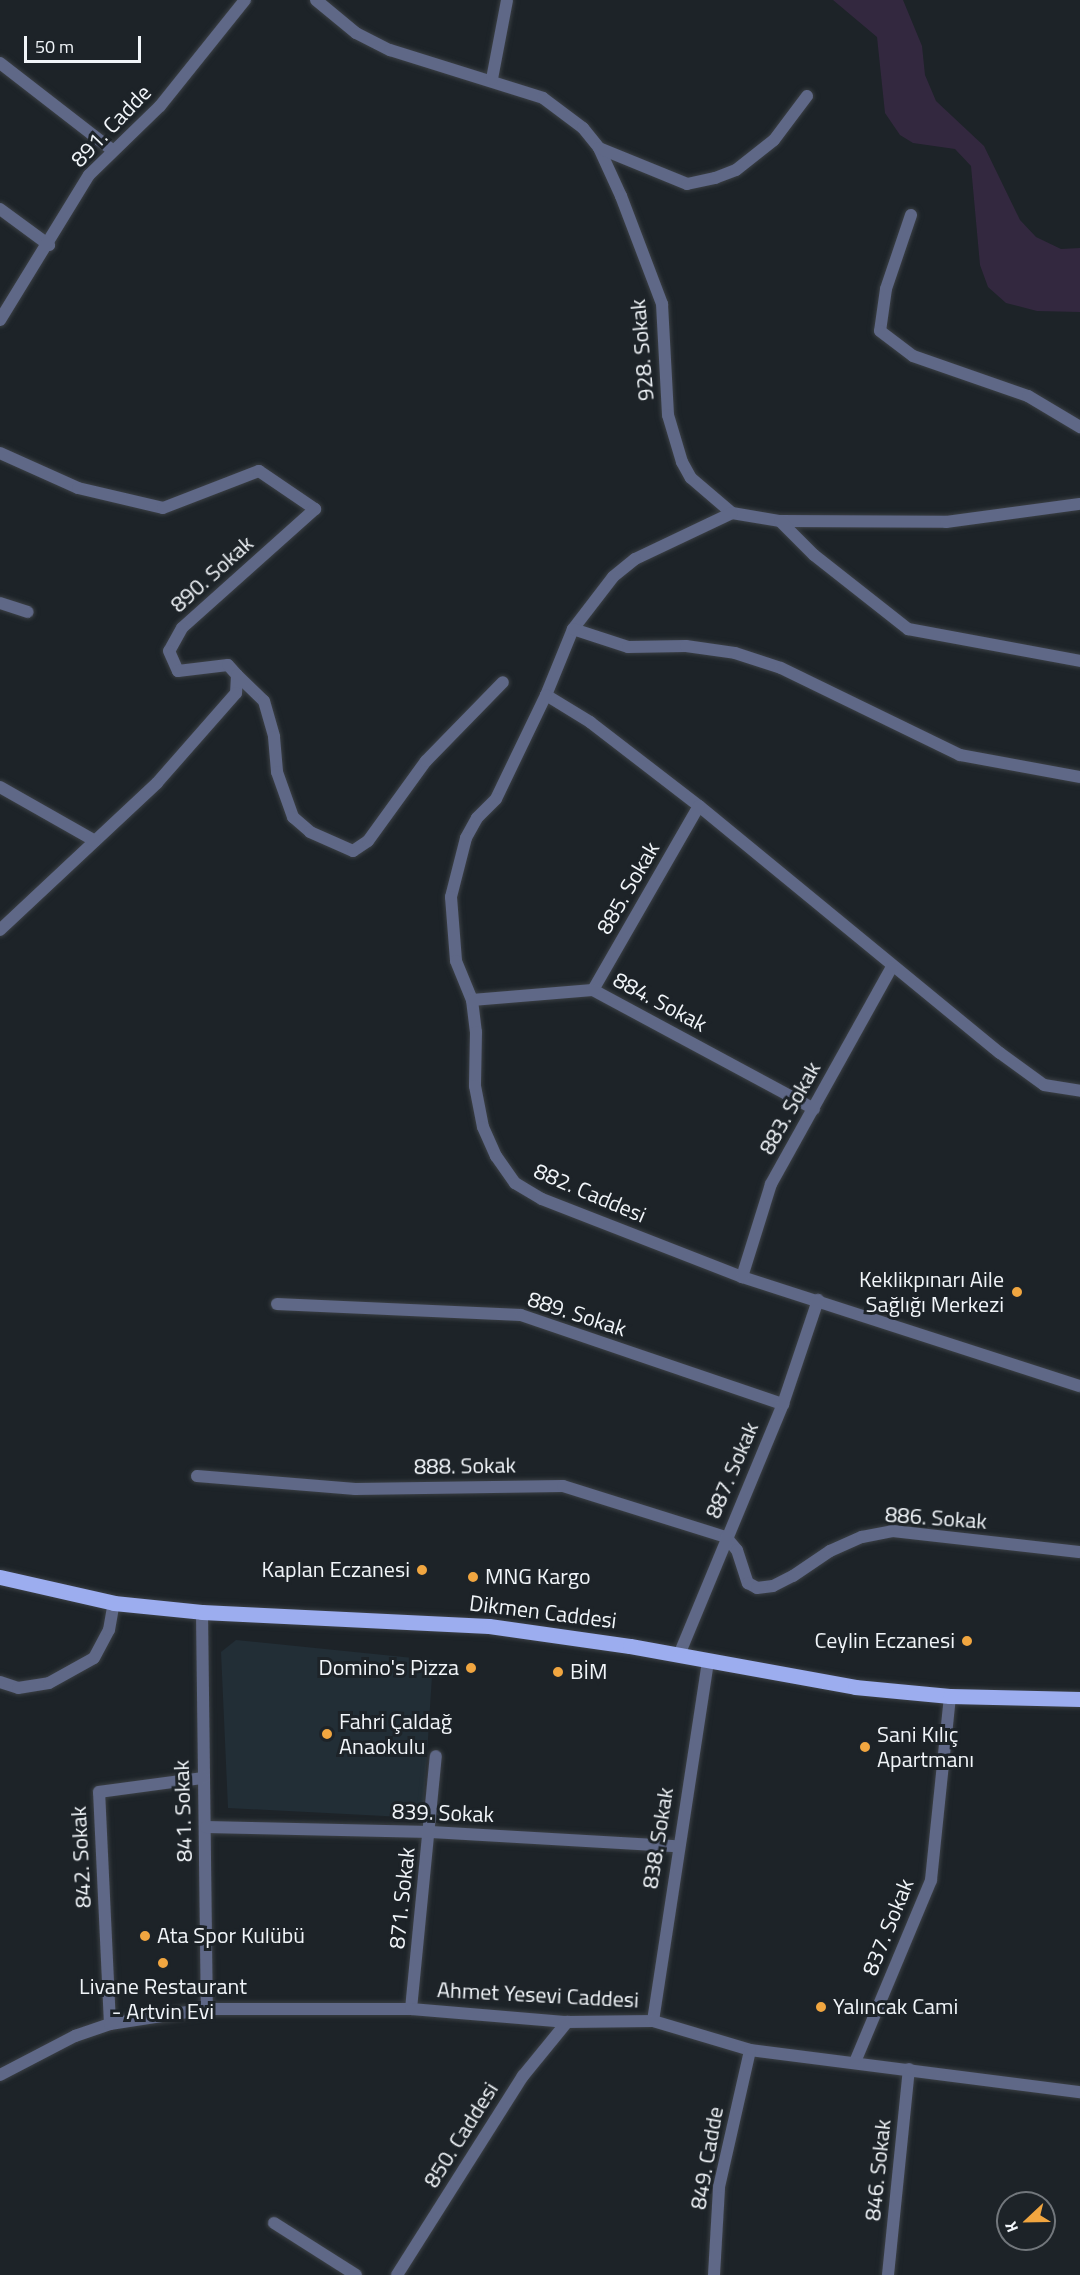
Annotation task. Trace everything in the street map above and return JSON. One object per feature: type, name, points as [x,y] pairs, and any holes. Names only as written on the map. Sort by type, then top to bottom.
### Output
[{"type":"main road","name":"Dikmen Caddesi","points":[[0,1577],[114,1603],[202,1612],[489,1626],[679,1655],[855,1687],[950,1696],[1080,1699]]},
{"type":"street","name":"891. Cadde","points":[[0,320],[49,245],[89,175],[112,150],[160,106],[245,0]]},
{"type":"street","name":"928. Sokak","points":[[316,0],[356,33],[390,50],[435,67],[492,80],[543,98],[583,128],[599,148],[647,256],[662,304],[668,415],[675,446],[691,478],[732,513]]},
{"type":"street","points":[[492,80],[507,0]]},
{"type":"street","points":[[0,63],[112,150]]},
{"type":"street","points":[[599,148],[687,184],[715,178],[736,170],[774,140],[807,96]]},
{"type":"street","points":[[0,209],[49,245]]},
{"type":"street","points":[[911,215],[886,289],[880,331],[913,356],[1028,396],[1080,427]]},
{"type":"street","name":"890. Sokak","points":[[0,453],[78,488],[163,508],[259,471],[315,509],[182,628],[169,651],[178,671],[228,665],[237,675]]},
{"type":"street","points":[[732,513],[780,521],[946,522],[1080,504]]},
{"type":"street","name":"882. Caddesi","points":[[732,513],[624,567],[602,588],[573,629],[546,694],[496,799],[477,818],[466,838],[455,874],[451,921],[456,961],[472,1000],[476,1032],[476,1086],[483,1127],[515,1183],[542,1199],[742,1277],[1080,1386]]},
{"type":"street","points":[[780,521],[814,555],[908,629],[1080,661]]},
{"type":"street","points":[[0,603],[28,612]]},
{"type":"street","points":[[573,629],[628,646],[686,646],[735,653],[781,668],[960,755],[1080,777]]},
{"type":"street","points":[[237,675],[264,701],[274,737],[277,772],[293,817],[310,832],[353,852],[368,841],[426,761],[504,682]]},
{"type":"street","points":[[0,930],[157,783],[236,693],[237,675]]},
{"type":"street","points":[[546,694],[590,722],[699,807],[892,967],[1044,1086],[1080,1091]]},
{"type":"street","points":[[0,787],[95,841]]},
{"type":"street","name":"885. Sokak","points":[[593,990],[699,807]]},
{"type":"street","name":"883. Sokak","points":[[742,1277],[771,1184],[892,967]]},
{"type":"street","name":"884. Sokak","points":[[472,1000],[593,990],[814,1109]]},
{"type":"street","name":"887. Sokak","points":[[679,1655],[783,1404],[818,1300]]},
{"type":"street","name":"889. Sokak","points":[[277,1304],[522,1315],[783,1404]]},
{"type":"street","name":"888. Sokak","points":[[197,1476],[356,1489],[563,1486],[726,1537]]},
{"type":"street","name":"886. Sokak","points":[[726,1537],[737,1550],[748,1583],[758,1588],[774,1586],[830,1551],[862,1537],[892,1531],[1080,1551]]},
{"type":"street","points":[[0,1683],[18,1688],[50,1683],[94,1658],[109,1630],[114,1603]]},
{"type":"street","name":"841. Sokak","points":[[202,1612],[207,2009]]},
{"type":"street","name":"838. Sokak","points":[[653,2021],[677,1846],[708,1661]]},
{"type":"street","name":"837. Sokak","points":[[855,2062],[931,1880],[950,1696]]},
{"type":"street","name":"871. Sokak","points":[[411,2009],[431,1832],[436,1756]]},
{"type":"street","name":"842. Sokak","points":[[110,2024],[99,1792],[203,1779]]},
{"type":"street","name":"839. Sokak","points":[[206,1827],[431,1832],[677,1846]]},
{"type":"street","name":"Ahmet Yesevi Caddesi","points":[[0,2075],[75,2036],[110,2024],[207,2009],[411,2009],[567,2022],[653,2021],[750,2050],[1080,2092]]},
{"type":"street","name":"850. Caddesi","points":[[397,2275],[524,2076],[567,2022]]},
{"type":"street","name":"849. Cadde","points":[[714,2275],[718,2187],[750,2050]]},
{"type":"street","name":"846. Sokak","points":[[888,2275],[909,2070]]},
{"type":"street","points":[[274,2223],[356,2275]]},
{"type":"shaded area","points":[[833,0],[903,0],[922,46],[925,75],[936,101],[984,146],[1020,220],[1036,237],[1061,249],[1080,248],[1080,312],[1037,311],[1006,303],[988,287],[980,265],[971,166],[955,149],[913,143],[900,135],[885,113],[877,37]]},
{"type":"shaded area","name":"Fahri Çaldağ Anaokulu","points":[[236,1640],[433,1660],[423,1818],[228,1808],[221,1652]]},
{"type":"place","name":"Keklikpınarı Aile Sağlığı Merkezi","points":[[1017,1292]]},
{"type":"place","name":"Kaplan Eczanesi","points":[[422,1570]]},
{"type":"place","name":"MNG Kargo","points":[[473,1577]]},
{"type":"place","name":"Ceylin Eczanesi","points":[[967,1641]]},
{"type":"place","name":"Domino's Pizza","points":[[471,1668]]},
{"type":"place","name":"BİM","points":[[558,1672]]},
{"type":"place","name":"Fahri Çaldağ Anaokulu","points":[[327,1734]]},
{"type":"place","name":"Sani Kılıç Apartmanı","points":[[865,1747]]},
{"type":"place","name":"Ata Spor Kulübü","points":[[145,1936]]},
{"type":"place","name":"Livane Restaurant - Artvin Evi","points":[[163,1963]]},
{"type":"place","name":"Yalıncak Cami","points":[[821,2007]]}]
